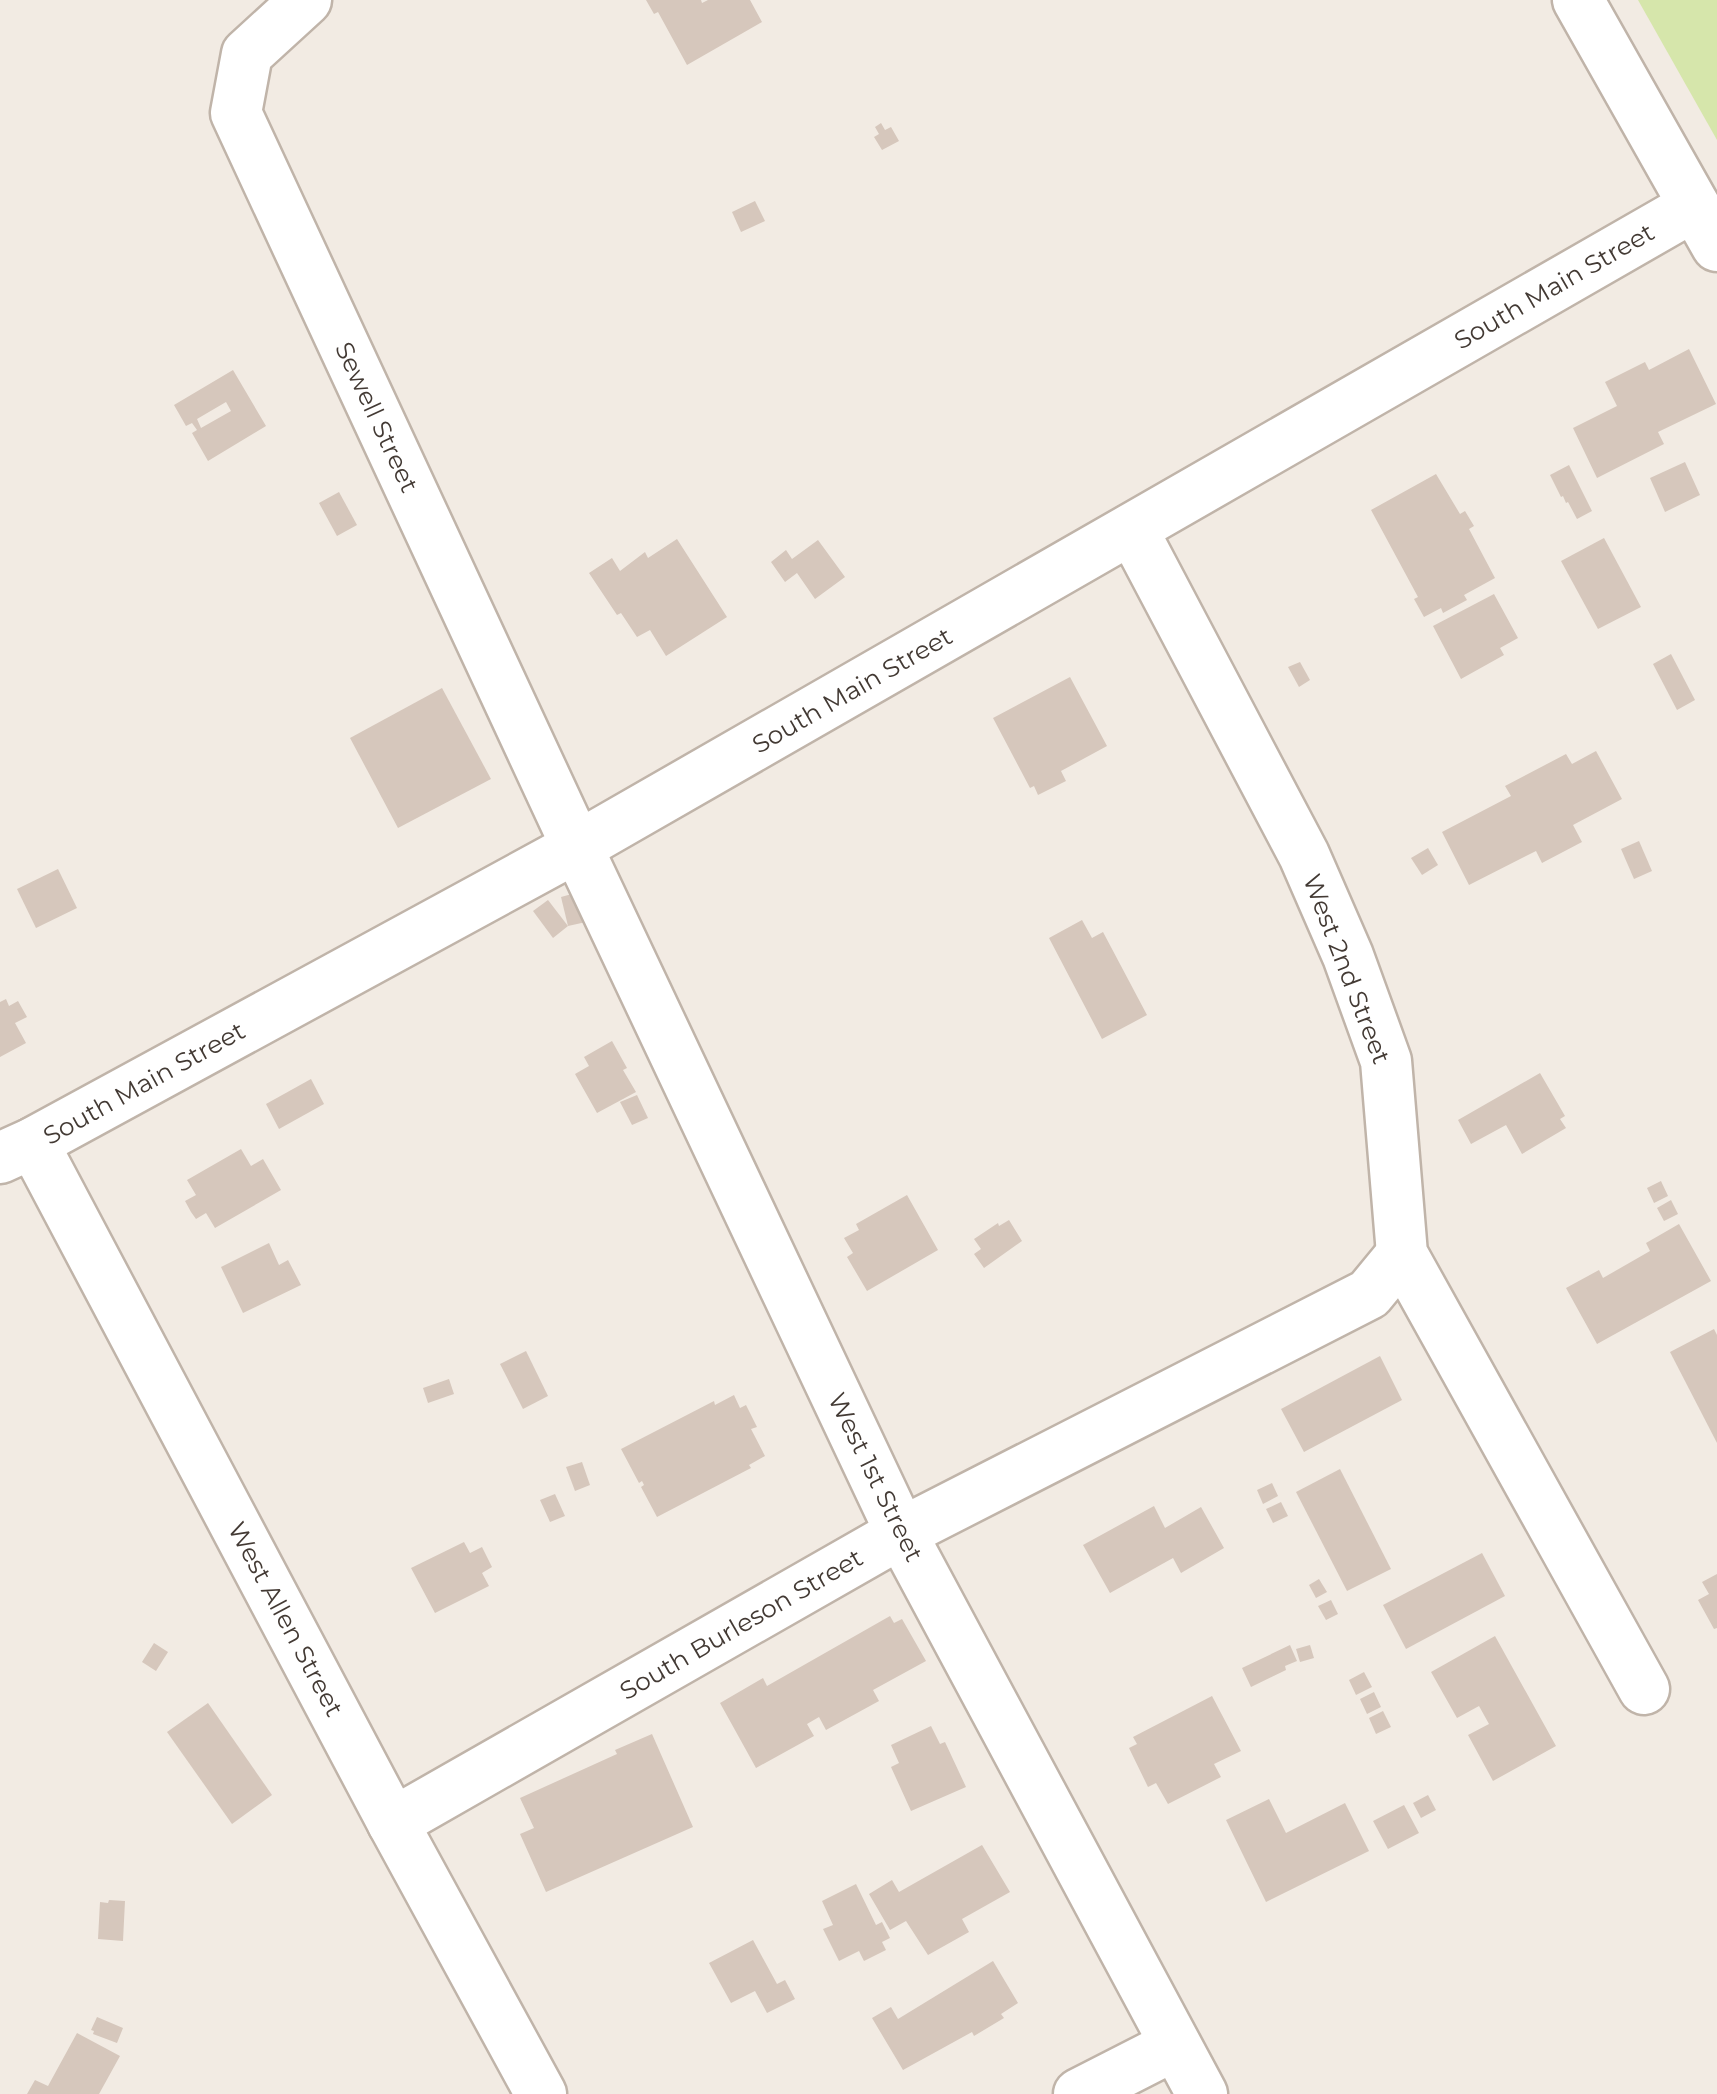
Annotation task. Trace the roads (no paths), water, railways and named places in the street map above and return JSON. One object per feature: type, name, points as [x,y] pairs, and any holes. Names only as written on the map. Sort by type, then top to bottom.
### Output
[{"type":"street","name":"Sewell Street","points":[[306,0],[247,54],[236,113],[577,847]]},
{"type":"street","points":[[1578,0],[1706,226]]},
{"type":"street","name":"South Main Street","points":[[17,1150],[577,847],[1132,530],[1706,226]]},
{"type":"street","name":"West 2nd Street","points":[[1132,530],[1304,855],[1348,956],[1386,1061],[1402,1254],[1644,1689]]},
{"type":"street","name":"West 1st Street","points":[[577,847],[902,1533],[1202,2094]]},
{"type":"street","name":"West Allen Street","points":[[17,1150],[541,2094]]},
{"type":"street","name":"South Burleson Street","points":[[393,1822],[902,1533],[1369,1294],[1402,1254]]},
{"type":"street","points":[[1078,2094],[1176,2045]]}]
